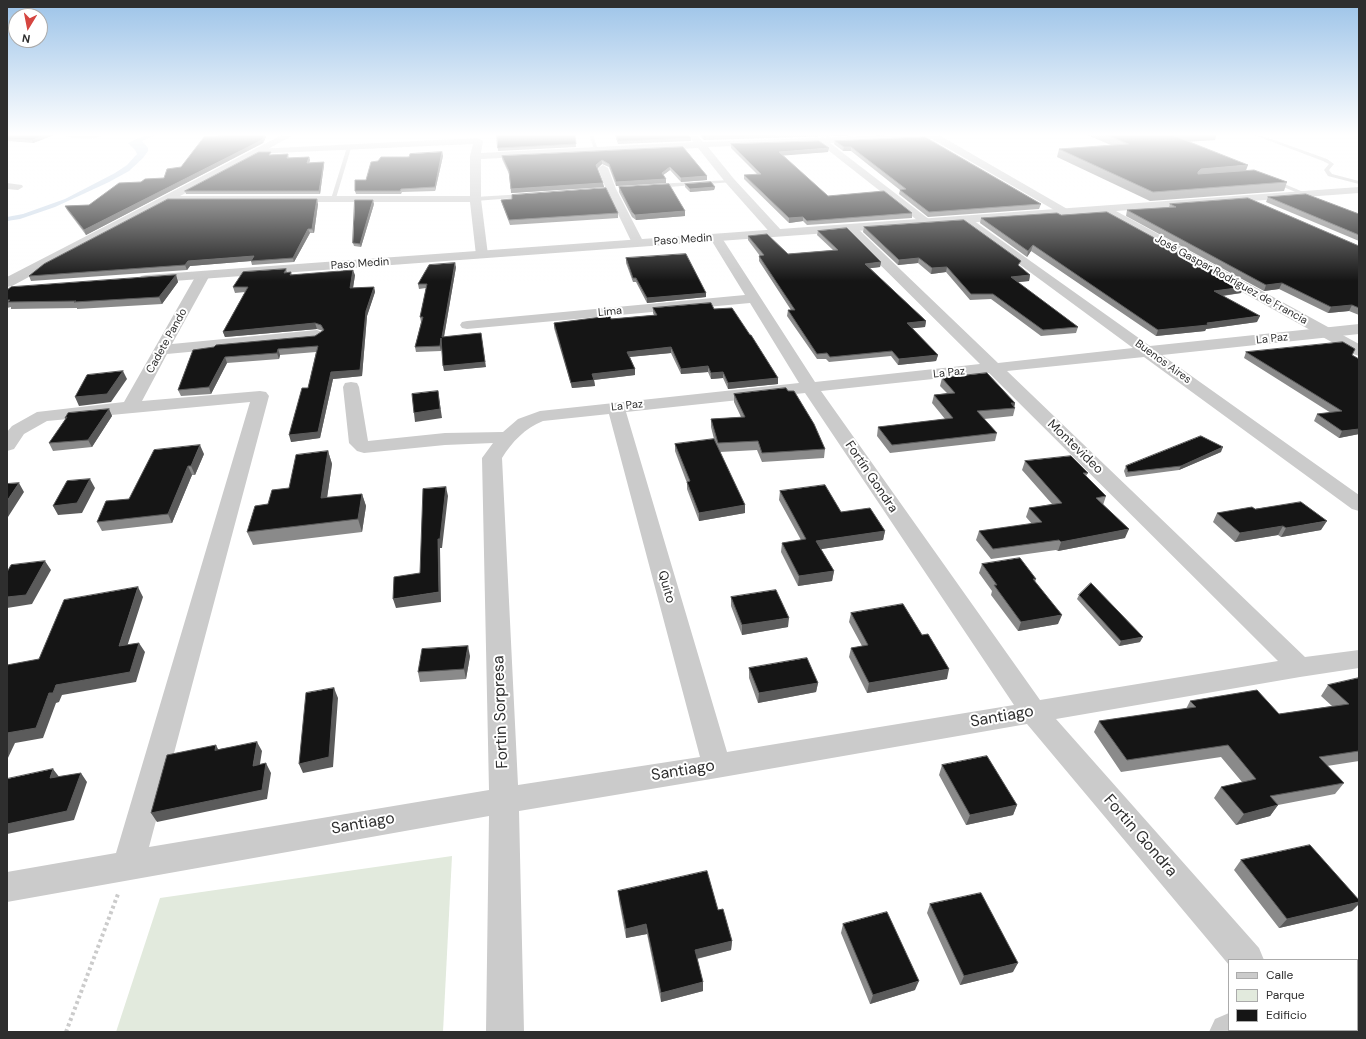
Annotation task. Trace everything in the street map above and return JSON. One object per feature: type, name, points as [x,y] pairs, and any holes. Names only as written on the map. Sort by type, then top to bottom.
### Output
[{"type":"street","points":[[7,283],[196,183]]},
{"type":"street","points":[[475,183],[475,200],[482,256]]},
{"type":"street","points":[[609,183],[638,243]]},
{"type":"street","points":[[732,183],[777,233]]},
{"type":"street","points":[[877,183],[926,222]]},
{"type":"street","points":[[1016,183],[1066,212]]},
{"type":"street","points":[[7,186],[18,187]]},
{"type":"street","name":"Paso Medin","points":[[132,280],[482,256],[638,243],[1359,190]]},
{"type":"street","points":[[167,199],[333,198],[475,200]]},
{"type":"street","points":[[1246,198],[1267,208]]},
{"type":"street","name":"José Gaspar Rodríguez de Francia","points":[[1103,209],[1359,351]]},
{"type":"street","name":"Buenos Aires","points":[[966,220],[1359,505]]},
{"type":"street","name":"Montevideo","points":[[850,228],[1300,667]]},
{"type":"street","name":"Fortín Gondra","points":[[716,238],[810,387],[1032,712]]},
{"type":"street","name":"Cadete Pando","points":[[130,406],[203,275]]},
{"type":"street","points":[[7,289],[23,288]]},
{"type":"street","name":"Lima","points":[[467,325],[754,298]]},
{"type":"street","name":"La Paz","points":[[540,416],[1359,330]]},
{"type":"street","points":[[162,350],[317,335]]},
{"type":"street","points":[[351,387],[358,444],[364,447],[445,439],[506,437]]},
{"type":"street","points":[[7,445],[18,430],[43,416],[130,406],[260,396],[128,866]]},
{"type":"street","name":"Quito","points":[[616,407],[717,766]]},
{"type":"street","name":"Fortin Sorpresa","points":[[505,1032],[504,800],[492,458],[506,437],[528,420],[540,416]]},
{"type":"street","name":"Santiago","points":[[7,887],[504,800],[717,766],[1300,667],[1359,660]]},
{"type":"street","name":"Fortin Gondra","points":[[1032,712],[1246,959]]},
{"type":"lane","points":[[333,198],[338,183]]},
{"type":"lane","points":[[651,187],[697,183]]},
{"type":"lane","points":[[1279,183],[1305,194]]},
{"type":"lane","points":[[475,200],[528,196]]},
{"type":"path","points":[[66,1032],[128,866]]},
{"type":"green space","points":[[452,856],[443,1032],[116,1032],[160,898]]},
{"type":"water","points":[[95,183],[106,183],[55,207],[20,219],[7,221],[7,217],[23,214],[65,199]]},
{"type":"building","points":[[118,183],[176,183],[84,230],[65,206],[89,205]]},
{"type":"building","points":[[199,183],[320,183],[319,191],[185,191]]},
{"type":"building","points":[[355,183],[436,183],[435,187],[401,189],[400,191],[355,191]]},
{"type":"building","points":[[510,183],[596,183],[511,189]]},
{"type":"building","points":[[712,183],[715,187],[690,189],[685,184]]},
{"type":"building","points":[[753,183],[814,183],[828,196],[884,191],[912,213],[807,221],[803,217],[789,218]]},
{"type":"building","points":[[899,183],[1005,183],[1041,204],[929,212],[900,190],[906,189]]},
{"type":"building","points":[[1134,183],[1267,183],[1153,192]]},
{"type":"building","points":[[669,184],[685,211],[635,215],[619,187]]},
{"type":"building","points":[[606,188],[618,213],[509,220],[501,200],[512,199],[512,195]]},
{"type":"building","points":[[1306,194],[1359,214],[1359,235],[1268,197]]},
{"type":"building","points":[[1248,198],[1359,246],[1359,308],[1352,305],[1331,307],[1282,283],[1266,285],[1127,210],[1176,207],[1170,204]]},
{"type":"building","points":[[168,199],[317,199],[312,229],[308,229],[293,258],[251,261],[254,256],[188,261],[185,265],[29,276],[44,264]]},
{"type":"building","points":[[355,200],[373,200],[360,244],[353,243]]},
{"type":"building","points":[[1107,212],[1244,287],[1214,291],[1260,316],[1207,323],[1208,325],[1158,330],[1033,245],[1028,251],[981,218],[1057,213],[1061,215]]},
{"type":"building","points":[[964,220],[1021,261],[1018,265],[1030,275],[1011,277],[1078,327],[1043,330],[993,294],[971,294],[947,267],[932,268],[919,258],[899,260],[864,227]]},
{"type":"building","points":[[847,228],[881,262],[865,264],[926,321],[907,323],[938,355],[899,359],[892,351],[830,357],[827,353],[817,354],[788,310],[795,310],[759,256],[764,255],[748,236],[767,234],[788,254],[838,250],[818,231]]},
{"type":"building","points":[[686,254],[706,293],[647,298],[636,278],[633,278],[626,258]]},
{"type":"building","points":[[455,263],[442,337],[481,333],[485,362],[443,366],[441,338],[440,346],[415,347],[423,317],[420,317],[427,284],[418,284],[429,265]]},
{"type":"building","points":[[286,269],[284,273],[291,272],[290,275],[353,270],[350,288],[374,287],[366,311],[360,370],[331,372],[318,432],[289,435],[302,388],[308,388],[318,346],[278,349],[277,353],[225,357],[209,387],[178,390],[193,350],[214,347],[216,345],[315,336],[324,330],[321,325],[315,323],[223,332],[248,287],[233,287],[243,272]]},
{"type":"building","points":[[176,275],[159,297],[74,302],[76,301],[8,302],[10,300],[7,300],[7,290],[11,287]]},
{"type":"building","points":[[711,303],[714,309],[732,308],[778,378],[728,383],[723,372],[711,373],[708,366],[681,369],[671,347],[627,352],[635,369],[592,374],[594,380],[571,383],[554,323],[610,316],[611,319],[657,315],[653,308]]},
{"type":"building","points":[[1343,342],[1355,349],[1352,355],[1359,359],[1359,429],[1342,431],[1317,414],[1342,411],[1246,352]]},
{"type":"building","points":[[123,371],[107,394],[75,397],[87,375]]},
{"type":"building","points":[[987,373],[1015,403],[1011,403],[1015,408],[977,411],[997,433],[892,445],[878,427],[953,418],[934,395],[955,393],[942,378]]},
{"type":"building","points":[[786,388],[788,391],[794,391],[814,424],[825,449],[762,453],[758,441],[718,443],[711,419],[745,417],[734,394]]},
{"type":"building","points":[[438,391],[440,409],[414,413],[412,394]]},
{"type":"building","points":[[109,409],[88,440],[49,443],[67,417],[65,418],[68,413]]},
{"type":"building","points":[[1201,436],[1223,447],[1181,466],[1128,472],[1126,466]]},
{"type":"building","points":[[714,439],[745,505],[699,513],[687,482],[690,481],[675,444]]},
{"type":"building","points":[[200,445],[191,466],[188,466],[168,514],[97,522],[106,501],[129,499],[154,450]]},
{"type":"building","points":[[328,451],[321,498],[362,494],[358,519],[247,532],[255,506],[268,504],[272,490],[289,488],[296,455]]},
{"type":"building","points":[[1071,456],[1088,473],[1083,473],[1106,496],[1096,498],[1129,529],[1061,542],[1059,540],[993,549],[979,531],[1042,522],[1029,508],[1062,503],[1025,461]]},
{"type":"building","points":[[90,479],[77,503],[53,506],[67,481]]},
{"type":"building","points":[[19,483],[7,501],[7,484]]},
{"type":"building","points":[[825,485],[841,512],[870,508],[885,531],[816,541],[834,571],[799,576],[782,543],[806,539],[780,491]]},
{"type":"building","points":[[446,487],[440,539],[438,539],[439,592],[393,599],[394,577],[420,573],[423,489]]},
{"type":"building","points":[[1301,502],[1327,521],[1286,528],[1283,526],[1240,533],[1217,513],[1252,507],[1255,509]]},
{"type":"building","points":[[1020,558],[1036,579],[1033,579],[1062,615],[1021,622],[994,585],[997,585],[982,564]]},
{"type":"building","points":[[45,561],[26,595],[7,597],[7,572],[11,565]]},
{"type":"building","points":[[1091,583],[1143,637],[1121,641],[1079,595]]},
{"type":"building","points":[[138,587],[119,646],[139,643],[130,672],[56,685],[53,693],[49,693],[36,728],[7,733],[7,665],[39,659],[64,600]]},
{"type":"building","points":[[776,590],[789,618],[742,625],[731,597]]},
{"type":"building","points":[[903,604],[922,635],[928,634],[949,669],[869,683],[851,648],[868,645],[851,613]]},
{"type":"building","points":[[468,646],[464,669],[418,672],[422,649]]},
{"type":"building","points":[[807,658],[818,683],[759,693],[749,668]]},
{"type":"building","points":[[1359,678],[1359,751],[1319,757],[1344,783],[1270,796],[1278,805],[1244,814],[1221,787],[1256,779],[1228,745],[1127,760],[1099,721],[1196,707],[1190,701],[1257,690],[1279,714],[1349,704],[1328,685]]},
{"type":"building","points":[[334,688],[329,757],[299,764],[306,693]]},
{"type":"building","points":[[257,742],[253,766],[266,763],[262,790],[151,813],[167,755],[216,745],[215,750]]},
{"type":"building","points":[[987,756],[1017,805],[970,815],[942,765]]},
{"type":"building","points":[[53,769],[50,778],[81,773],[67,811],[7,824],[7,779]]},
{"type":"building","points":[[1310,845],[1359,900],[1359,902],[1287,919],[1241,860]]},
{"type":"building","points":[[707,871],[718,910],[723,909],[732,941],[695,950],[703,982],[661,993],[646,924],[626,929],[618,891]]},
{"type":"building","points":[[981,893],[1018,963],[964,976],[930,904]]},
{"type":"building","points":[[887,912],[919,981],[873,995],[843,924]]}]
